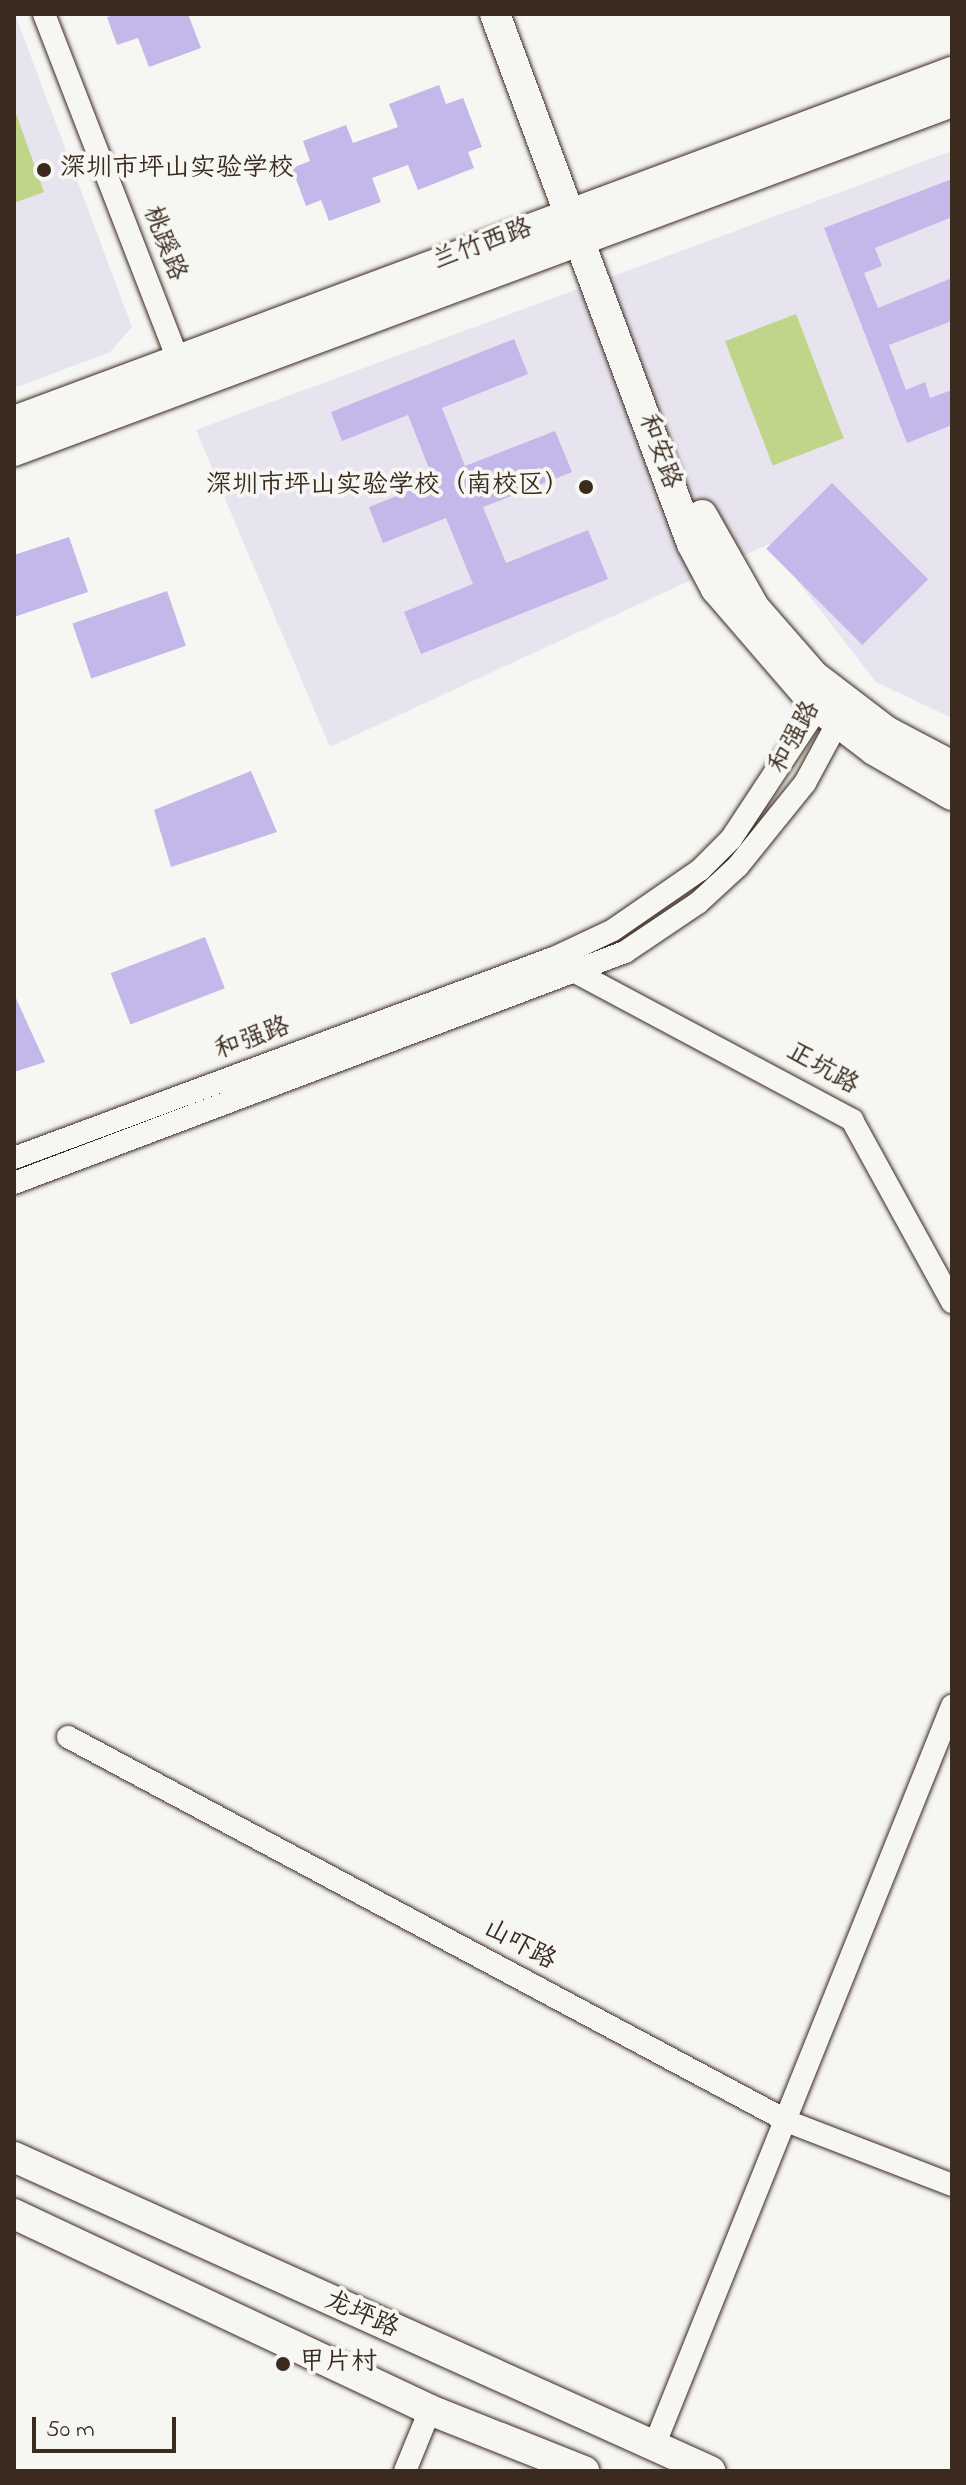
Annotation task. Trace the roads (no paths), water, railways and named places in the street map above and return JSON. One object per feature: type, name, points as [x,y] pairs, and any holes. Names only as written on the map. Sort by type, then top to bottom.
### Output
[{"type":"street","name":"桃蹊路","points":[[44,14],[178,360]]},
{"type":"street","name":"和安路","points":[[495,14],[584,224]]},
{"type":"street","name":"和安路","points":[[517,14],[584,224],[703,568],[766,654],[834,711],[900,752],[952,795]]},
{"type":"street","name":"兰竹西路","points":[[14,451],[584,224],[952,72]]},
{"type":"street","name":"兰竹西路","points":[[14,421],[178,360],[952,102]]},
{"type":"street","name":"和强路","points":[[14,1183],[579,974],[660,931],[738,866],[797,793],[834,711]]},
{"type":"street","name":"和强路","points":[[14,1158],[556,957],[613,930],[700,870],[731,839],[834,711]]},
{"type":"street","name":"和安路","points":[[900,752],[952,766]]},
{"type":"street","name":"正坑路","points":[[579,974],[852,1120],[952,1302]]},
{"type":"street","points":[[654,2446],[789,2122],[952,1706]]},
{"type":"street","name":"山吓路","points":[[68,1737],[789,2122],[952,2185]]},
{"type":"street","name":"龙坪路","points":[[14,2157],[710,2471]]},
{"type":"street","points":[[14,2214],[430,2410],[584,2471]]},
{"type":"street","points":[[405,2471],[430,2410]]},
{"type":"place","name":"深圳市坪山实验学校","points":[[44,170]]},
{"type":"place","name":"深圳市坪山实验学校（南校区）","points":[[586,487]]},
{"type":"place","name":"甲片村","points":[[283,2364]]}]
